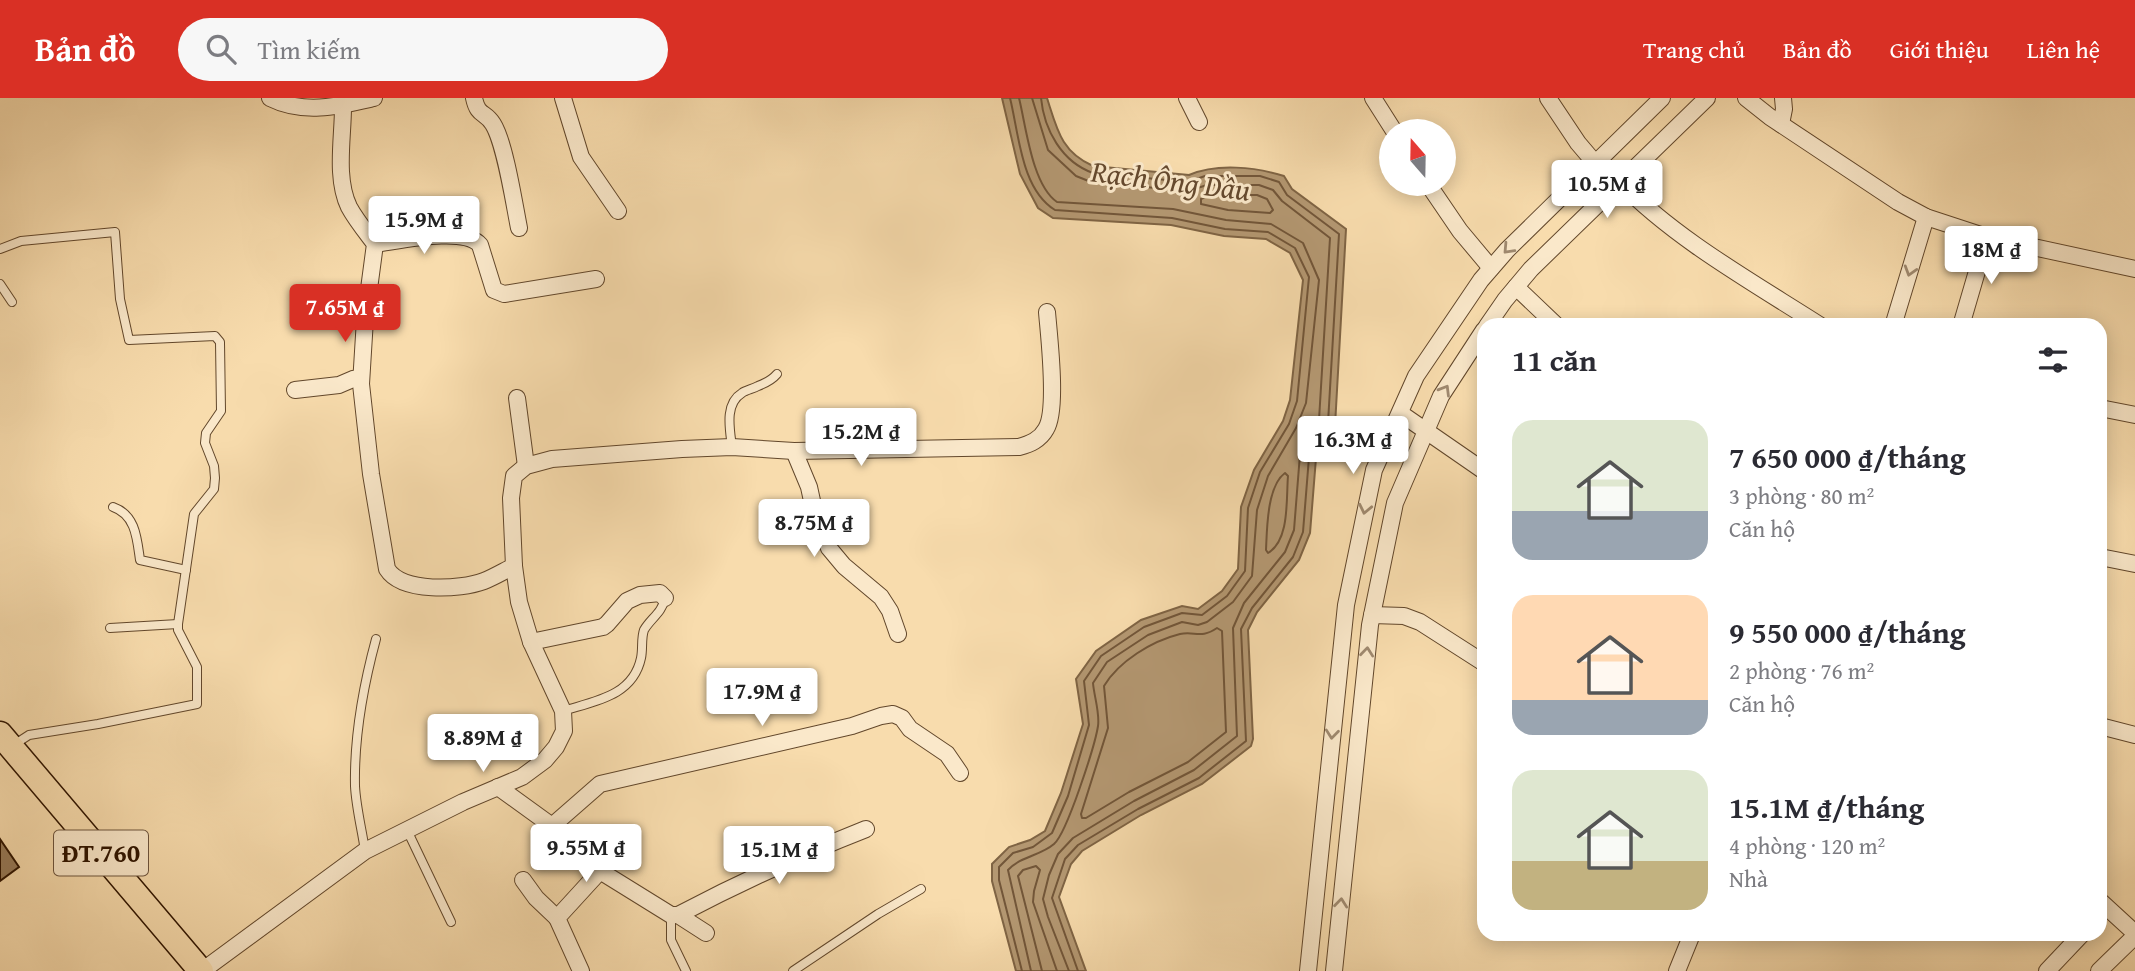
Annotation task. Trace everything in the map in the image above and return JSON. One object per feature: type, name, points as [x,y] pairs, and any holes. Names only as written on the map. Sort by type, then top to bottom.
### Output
[{"type":"main road","name":"ĐT.760","points":[[6,741],[202,971]]},
{"type":"street","points":[[270,98],[295,108],[359,101],[342,174],[344,194],[359,223],[375,244],[365,319],[361,378],[371,474],[387,569],[392,578],[408,584],[430,587],[469,585],[514,566]]},
{"type":"street","points":[[474,98],[477,110],[493,123],[500,142],[519,228]]},
{"type":"street","points":[[563,98],[581,157],[618,211]]},
{"type":"street","points":[[1187,98],[1199,122]]},
{"type":"street","points":[[1373,98],[1386,119]]},
{"type":"street","points":[[1548,98],[1578,144],[1595,163]]},
{"type":"street","points":[[1308,971],[1346,605],[1374,470],[1421,369],[1469,296],[1507,250],[1662,98]]},
{"type":"street","points":[[1493,318],[1516,287],[1707,98]]},
{"type":"street","points":[[1746,98],[1898,202],[1926,217],[1987,237],[2135,270]]},
{"type":"street","points":[[1781,124],[1783,98]]},
{"type":"street","points":[[1620,182],[1645,208],[1675,231],[1809,318]]},
{"type":"street","points":[[1436,196],[1460,231],[1491,268]]},
{"type":"street","points":[[1895,318],[1926,217]]},
{"type":"street","points":[[375,244],[456,234],[475,239],[480,245],[494,290],[504,294],[596,279]]},
{"type":"street","points":[[1963,318],[1987,237]]},
{"type":"street","points":[[1516,287],[1549,318]]},
{"type":"street","points":[[202,971],[365,851],[522,777],[545,760],[556,747],[564,731],[563,710],[531,642],[519,602],[514,566],[511,488],[514,476],[526,466],[552,459],[732,447],[794,451],[1019,447],[1034,442],[1047,428],[1052,402],[1047,312]]},
{"type":"street","points":[[1334,971],[1372,615],[1395,503],[1441,396],[1477,341]]},
{"type":"street","points":[[295,390],[339,385],[361,378]]},
{"type":"street","points":[[517,398],[526,466]]},
{"type":"street","points":[[2107,409],[2135,415]]},
{"type":"street","points":[[1400,413],[1477,466]]},
{"type":"street","points":[[794,451],[810,487],[814,510],[829,548],[844,566],[881,597],[890,611],[898,634]]},
{"type":"street","points":[[2107,558],[2135,564]]},
{"type":"street","points":[[531,642],[607,624],[627,601],[640,595],[660,593],[665,598]]},
{"type":"street","points":[[1372,615],[1404,616],[1420,622],[1477,659]]},
{"type":"street","points":[[552,826],[600,784],[852,726],[893,714],[902,718],[910,729],[947,754],[960,773]]},
{"type":"street","points":[[2107,728],[2135,735]]},
{"type":"street","points":[[498,787],[552,826],[600,871],[706,933]]},
{"type":"street","points":[[675,915],[822,846],[866,829]]},
{"type":"street","points":[[557,918],[600,871]]},
{"type":"street","points":[[523,880],[536,898],[557,918],[581,971]]},
{"type":"street","points":[[2099,971],[2135,935],[2107,908]]},
{"type":"street","points":[[1677,971],[1689,941]]},
{"type":"street","points":[[2047,971],[2075,941]]},
{"type":"lane","points":[[0,249],[21,241],[115,232],[120,299],[129,340],[207,334],[215,336],[220,342],[221,411],[205,433],[205,443],[214,466],[214,489],[194,514],[178,624],[178,630],[197,667],[197,704],[98,724],[29,734],[6,741]]},
{"type":"lane","points":[[0,284],[12,302]]},
{"type":"lane","points":[[732,447],[730,420],[734,400],[741,393],[772,380],[777,374]]},
{"type":"lane","points":[[113,507],[121,509],[130,520],[138,538],[140,560],[186,570]]},
{"type":"lane","points":[[563,710],[611,696],[624,688],[635,676],[642,657],[643,632],[663,608],[665,598]]},
{"type":"lane","points":[[110,628],[178,624]]},
{"type":"lane","points":[[365,851],[355,788],[356,745],[367,673],[376,639]]},
{"type":"lane","points":[[407,830],[451,922]]},
{"type":"lane","points":[[793,971],[878,914],[921,889]]},
{"type":"lane","points":[[675,915],[671,940],[686,971]]},
{"type":"water","name":"Rạch Ông Dầu","points":[[1002,98],[1047,98],[1067,147],[1093,166],[1189,175],[1224,168],[1273,173],[1284,176],[1292,189],[1346,229],[1335,426],[1316,458],[1310,533],[1299,560],[1257,612],[1248,630],[1253,739],[1251,746],[1202,784],[1141,815],[1082,851],[1071,864],[1059,897],[1086,971],[1016,971],[992,881],[992,864],[1009,847],[1030,840],[1045,831],[1061,793],[1083,724],[1076,679],[1096,651],[1141,620],[1182,606],[1198,609],[1222,591],[1238,569],[1241,507],[1254,470],[1283,421],[1290,400],[1303,280],[1290,253],[1266,239],[1224,236],[1171,225],[1053,218],[1038,208],[1020,174]]},
{"type":"building","points":[[0,839],[19,867],[0,881]]}]
